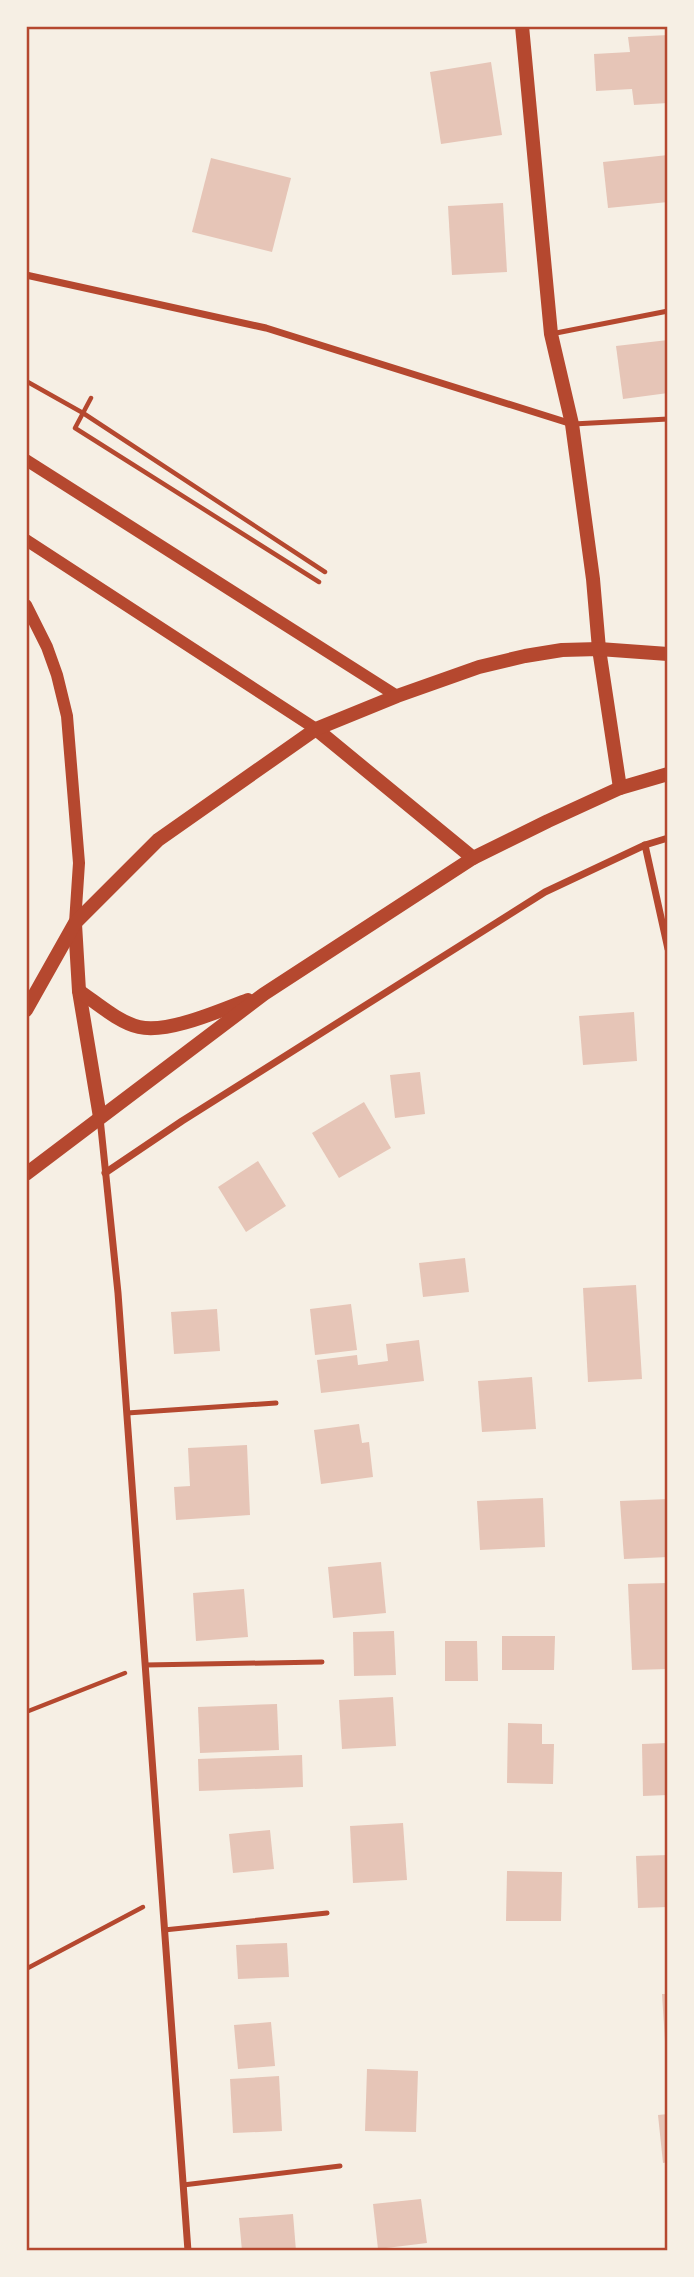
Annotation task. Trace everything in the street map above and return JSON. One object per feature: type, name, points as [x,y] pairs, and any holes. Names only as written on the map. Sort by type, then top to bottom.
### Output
[{"type":"main road","points":[[522,26],[551,334],[572,424],[593,579],[599,649],[620,789]]},
{"type":"main road","points":[[26,1010],[75,923],[158,840],[316,729],[479,667],[525,656],[562,650],[599,649],[668,654]]},
{"type":"main road","points":[[316,729],[473,858]]},
{"type":"main road","points":[[26,1174],[264,994],[473,858],[620,789],[668,774]]},
{"type":"main road","points":[[75,923],[79,991],[100,1117]]},
{"type":"main road","points":[[79,991],[119,1018],[140,1028],[197,1020],[264,994]]},
{"type":"street","points":[[26,275],[266,328],[572,424]]},
{"type":"street","points":[[26,460],[397,696]]},
{"type":"street","points":[[26,540],[316,729]]},
{"type":"street","points":[[26,605],[47,647],[67,716],[79,863],[75,923]]},
{"type":"street","points":[[105,1173],[181,1121],[545,892],[645,845],[668,838]]},
{"type":"street","points":[[645,845],[668,949]]},
{"type":"street","points":[[100,1117],[118,1293],[188,2251]]},
{"type":"lane","points":[[551,334],[668,311]]},
{"type":"lane","points":[[572,424],[668,419]]},
{"type":"lane","points":[[127,1413],[276,1403]]},
{"type":"lane","points":[[145,1665],[322,1662]]},
{"type":"lane","points":[[164,1930],[327,1913]]},
{"type":"lane","points":[[183,2185],[340,2166]]},
{"type":"path","points":[[26,381],[83,413],[325,572]]},
{"type":"path","points":[[91,398],[75,428],[319,582]]},
{"type":"path","points":[[26,1712],[145,1665]]},
{"type":"path","points":[[26,1969],[162,1897]]},
{"type":"building","points":[[668,35],[668,103],[634,105],[632,89],[596,91],[594,54],[630,52],[628,37]]},
{"type":"building","points":[[491,62],[502,135],[441,144],[430,72]]},
{"type":"building","points":[[668,155],[668,202],[608,208],[603,162]]},
{"type":"building","points":[[211,158],[291,178],[272,252],[192,232]]},
{"type":"building","points":[[503,203],[507,272],[452,275],[448,206]]},
{"type":"building","points":[[668,340],[668,393],[623,399],[616,346]]},
{"type":"building","points":[[634,1012],[637,1061],[583,1065],[579,1016]]},
{"type":"building","points":[[420,1072],[425,1114],[395,1118],[390,1075]]},
{"type":"building","points":[[364,1102],[391,1148],[339,1178],[312,1133]]},
{"type":"building","points":[[258,1161],[286,1206],[246,1232],[218,1187]]},
{"type":"building","points":[[465,1258],[469,1292],[423,1297],[419,1263]]},
{"type":"building","points":[[636,1285],[642,1379],[588,1382],[583,1288]]},
{"type":"building","points":[[351,1304],[357,1350],[315,1355],[310,1309]]},
{"type":"building","points":[[217,1309],[220,1351],[174,1354],[171,1312]]},
{"type":"building","points":[[419,1340],[424,1381],[321,1393],[317,1360],[357,1355],[358,1365],[388,1361],[386,1344]]},
{"type":"building","points":[[532,1377],[536,1429],[482,1432],[478,1381]]},
{"type":"building","points":[[359,1424],[362,1443],[369,1442],[373,1477],[321,1484],[314,1430]]},
{"type":"building","points":[[247,1445],[250,1515],[176,1520],[174,1487],[190,1486],[188,1448]]},
{"type":"building","points":[[543,1498],[545,1547],[480,1550],[477,1501]]},
{"type":"building","points":[[668,1499],[668,1557],[624,1559],[620,1501]]},
{"type":"building","points":[[381,1562],[386,1613],[333,1618],[328,1567]]},
{"type":"building","points":[[668,1583],[668,1669],[632,1670],[628,1584]]},
{"type":"building","points":[[244,1589],[248,1637],[196,1641],[193,1593]]},
{"type":"building","points":[[394,1631],[396,1675],[354,1676],[353,1632]]},
{"type":"building","points":[[502,1636],[555,1636],[554,1670],[502,1670]]},
{"type":"building","points":[[445,1641],[477,1641],[478,1681],[445,1681]]},
{"type":"building","points":[[393,1697],[396,1746],[342,1749],[339,1700]]},
{"type":"building","points":[[277,1704],[279,1750],[200,1753],[198,1707]]},
{"type":"building","points":[[508,1723],[542,1724],[542,1744],[554,1744],[553,1784],[507,1783]]},
{"type":"building","points":[[668,1743],[668,1795],[643,1796],[642,1744]]},
{"type":"building","points":[[302,1755],[303,1787],[199,1791],[198,1759]]},
{"type":"building","points":[[403,1823],[407,1880],[353,1883],[350,1826]]},
{"type":"building","points":[[270,1830],[274,1869],[233,1873],[229,1834]]},
{"type":"building","points":[[668,1855],[668,1907],[638,1908],[636,1856]]},
{"type":"building","points":[[507,1871],[562,1872],[561,1921],[506,1921]]},
{"type":"building","points":[[287,1943],[289,1977],[238,1979],[236,1945]]},
{"type":"building","points":[[662,1994],[668,1994],[668,2041],[665,2041]]},
{"type":"building","points":[[271,2022],[275,2066],[238,2069],[234,2025]]},
{"type":"building","points":[[367,2069],[418,2071],[416,2132],[365,2131]]},
{"type":"building","points":[[279,2076],[282,2131],[233,2133],[230,2079]]},
{"type":"building","points":[[668,2114],[668,2162],[663,2163],[658,2115]]},
{"type":"building","points":[[421,2199],[427,2243],[378,2249],[373,2204]]},
{"type":"building","points":[[293,2214],[296,2251],[242,2251],[239,2218]]}]
